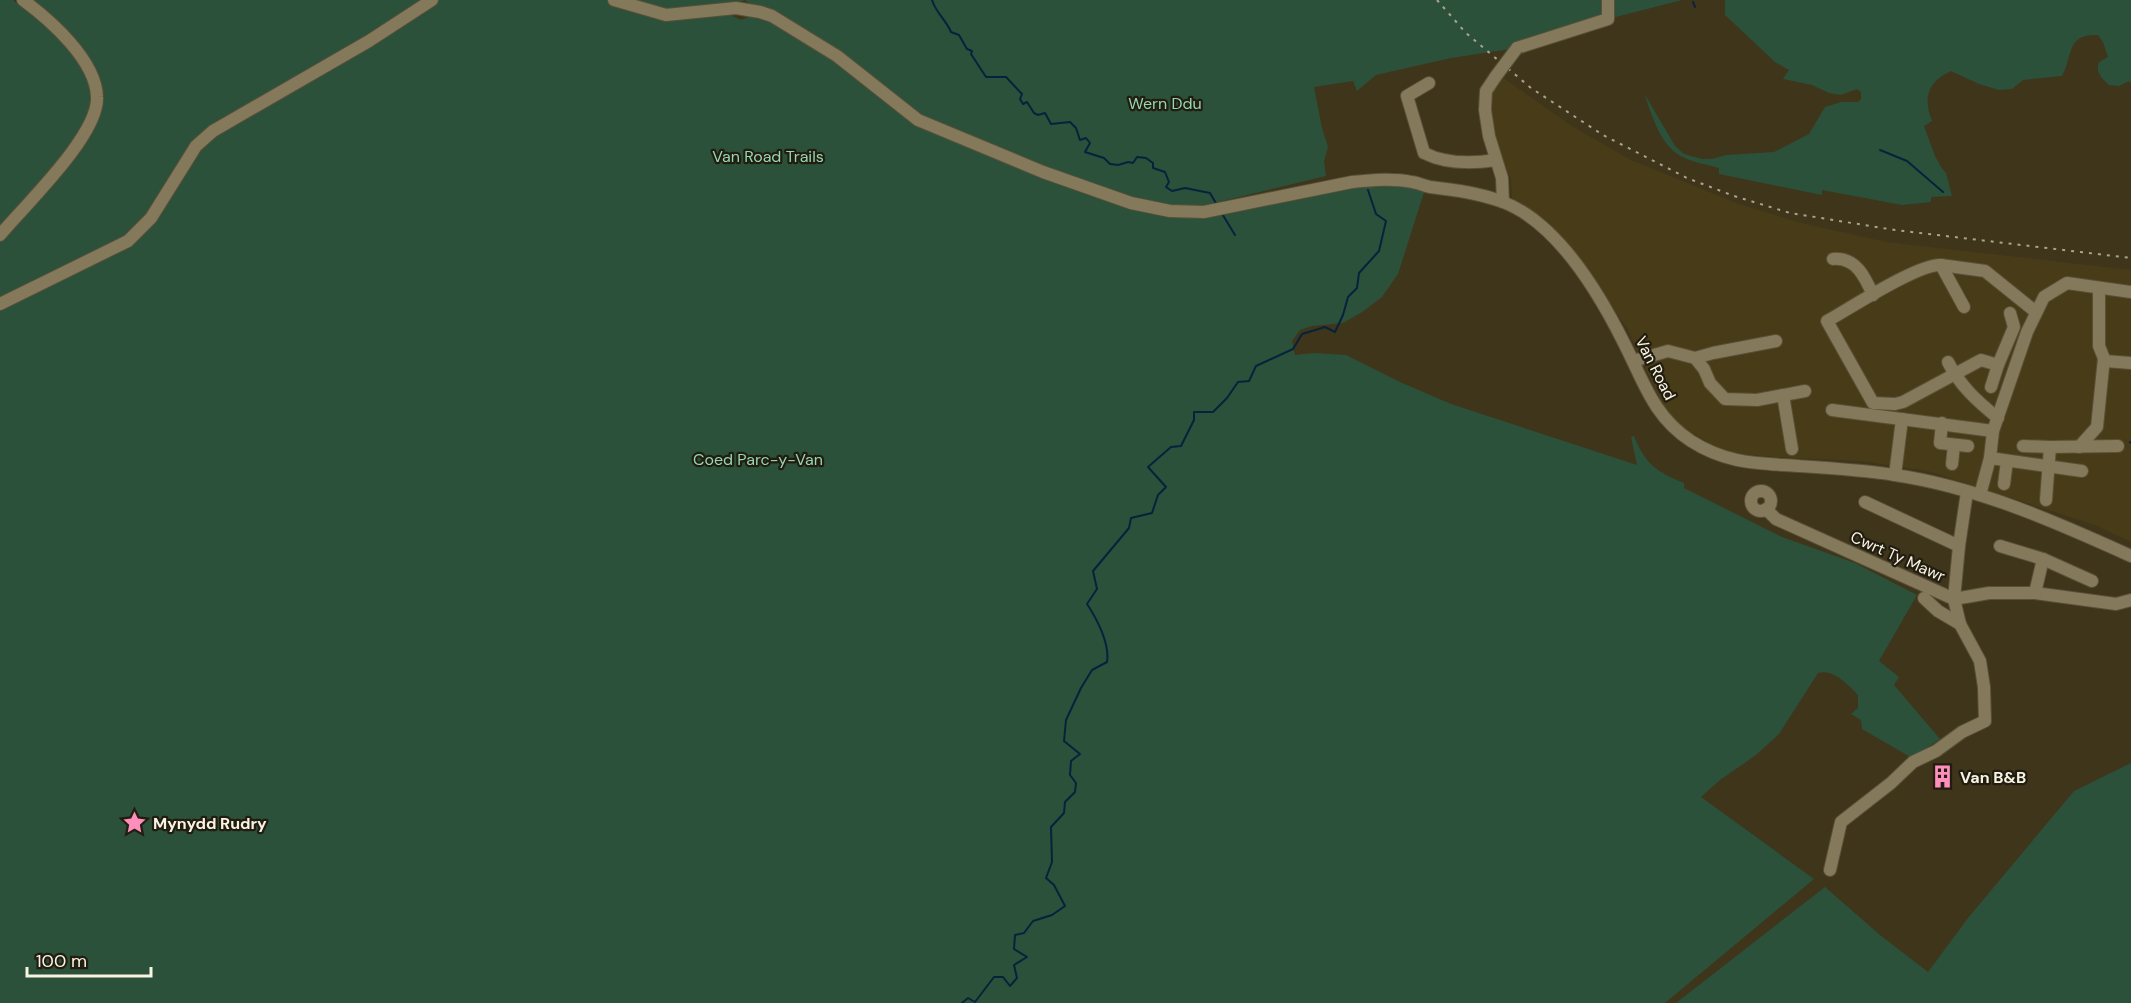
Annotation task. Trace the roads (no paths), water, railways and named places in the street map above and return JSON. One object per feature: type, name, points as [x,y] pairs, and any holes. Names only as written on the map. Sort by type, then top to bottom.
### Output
[{"type":"street","points":[[0,235],[72,151],[96,109],[98,96],[82,58],[64,36],[23,0]]},
{"type":"street","points":[[0,304],[128,241],[151,218],[196,146],[213,131],[369,41],[432,0]]},
{"type":"street","name":"Van Road","points":[[614,0],[666,15],[736,8],[772,16],[852,66],[918,120],[1044,172],[1131,203],[1187,212],[1226,208],[1352,182],[1395,180],[1466,191],[1503,202],[1520,210],[1542,226],[1564,249],[1610,315],[1634,361],[1648,396],[1673,428],[1720,457],[1750,464],[1836,468],[1895,475],[1980,495],[2052,522],[2131,556]]},
{"type":"street","points":[[1503,202],[1502,178],[1485,110],[1486,91],[1517,48],[1608,19],[1608,0]]},
{"type":"street","points":[[1430,83],[1407,96],[1424,153],[1449,161],[1477,163],[1496,159]]},
{"type":"street","points":[[1833,259],[1851,261],[1858,268],[1873,295]]},
{"type":"street","points":[[1998,365],[1982,360],[1951,368],[1903,402],[1884,405],[1873,403],[1827,321],[1914,272],[1935,264],[1985,271],[2036,312]]},
{"type":"street","points":[[1941,265],[1964,307]]},
{"type":"street","points":[[1980,495],[1990,458],[1993,431],[2027,332],[2044,297],[2067,283],[2131,292]]},
{"type":"street","points":[[2099,288],[2099,346],[2105,361],[2131,363]]},
{"type":"street","points":[[1991,387],[2014,327],[2010,313]]},
{"type":"street","points":[[1634,361],[1668,351],[1695,358],[1776,341]]},
{"type":"street","points":[[2079,447],[2097,427],[2104,357]]},
{"type":"street","points":[[1695,358],[1704,369],[1710,383],[1725,399],[1757,400],[1805,391]]},
{"type":"street","points":[[1951,368],[1972,397],[1998,418]]},
{"type":"street","points":[[1783,395],[1792,449]]},
{"type":"street","points":[[1832,410],[1993,431]]},
{"type":"street","points":[[1895,475],[1902,418]]},
{"type":"street","points":[[1942,423],[1940,443],[1968,446]]},
{"type":"street","points":[[1952,464],[1954,445]]},
{"type":"street","points":[[2023,446],[2118,446]]},
{"type":"street","points":[[2046,501],[2050,447]]},
{"type":"street","points":[[1990,458],[2082,471]]},
{"type":"street","points":[[2004,484],[2007,460]]},
{"type":"street","points":[[1830,870],[1841,822],[1891,783],[1913,762],[1962,732],[1985,721],[1984,687],[1980,661],[1960,624],[1954,600],[1967,492]]},
{"type":"street","points":[[1865,502],[1959,546]]},
{"type":"street","name":"Cwrt Ty Mawr","points":[[1766,509],[1776,519],[1954,600],[1989,593],[2035,594],[2116,604],[2131,600]]},
{"type":"street","points":[[2000,546],[2043,559],[2092,581]]},
{"type":"street","points":[[2035,594],[2043,559]]},
{"type":"street","points":[[1923,598],[1938,611],[1960,624]]},
{"type":"waterway","points":[[932,0],[951,32],[959,35],[967,49],[972,51],[971,54],[986,77],[1006,77],[1022,94],[1020,99],[1023,104],[1027,102],[1038,115],[1045,113],[1051,124],[1070,122],[1076,128],[1080,140],[1086,138],[1090,143],[1085,152],[1104,158],[1110,164],[1118,165],[1133,163],[1137,157],[1146,158],[1153,163],[1153,168],[1165,172],[1169,182],[1166,187],[1172,191],[1185,188],[1210,193],[1217,205]]},
{"type":"waterway","points":[[1693,2],[1695,7]]},
{"type":"waterway","points":[[1880,150],[1907,161],[1943,192]]},
{"type":"waterway","points":[[962,1003],[968,998],[975,1002],[994,977],[1003,977],[1010,986],[1017,978],[1014,965],[1027,957],[1014,949],[1015,935],[1024,933],[1033,921],[1052,915],[1065,906],[1054,885],[1046,878],[1052,862],[1051,827],[1064,813],[1065,802],[1075,792],[1076,783],[1070,775],[1071,761],[1080,754],[1064,741],[1066,720],[1092,670],[1107,662],[1105,640],[1087,604],[1097,589],[1093,571],[1129,528],[1131,518],[1152,513],[1158,495],[1166,487],[1148,467],[1171,447],[1181,446],[1194,420],[1194,412],[1213,412],[1238,382],[1249,381],[1256,366],[1293,349],[1302,334],[1325,327],[1335,332],[1348,297],[1357,288],[1359,273],[1379,251],[1386,221],[1376,214],[1368,190]]},
{"type":"waterway","points":[[1221,212],[1235,235]]},
{"type":"railway","points":[[1437,0],[1466,33],[1531,88],[1603,135],[1687,178],[1734,196],[1790,213],[1895,230],[2131,258]]},
{"type":"place","name":"Van B&B","points":[[1942,777]]},
{"type":"place","name":"Mynydd Rudry","points":[[135,823]]},
{"type":"park label","name":"Wern Ddu","points":[[1165,103]]},
{"type":"park label","name":"Van Road Trails","points":[[768,156]]},
{"type":"park label","name":"Coed Parc-y-Van","points":[[758,459]]}]
